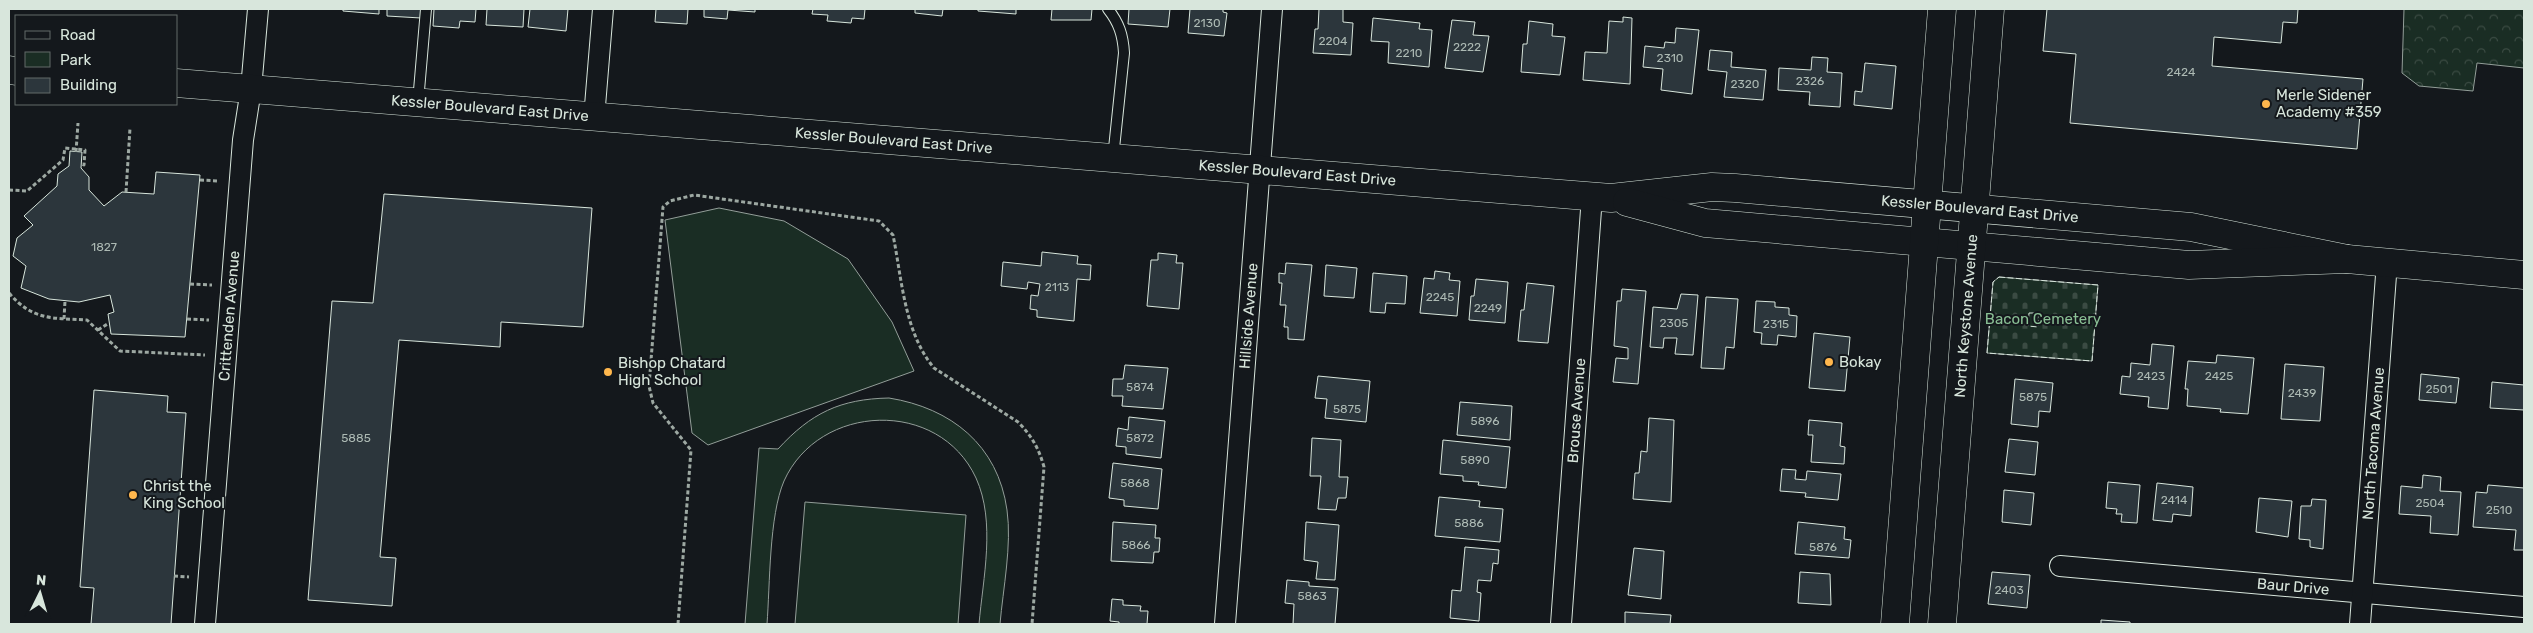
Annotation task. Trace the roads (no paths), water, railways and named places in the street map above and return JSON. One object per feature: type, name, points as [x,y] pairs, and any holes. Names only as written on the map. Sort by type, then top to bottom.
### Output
[{"type":"main road","points":[[1896,624],[1942,9]]},
{"type":"main road","name":"North Keystone Avenue","points":[[1942,624],[1990,9]]},
{"type":"main road","name":"Kessler Boulevard East Drive","points":[[178,83],[594,118],[1602,197],[1712,187],[1927,204],[2191,227],[2347,259]]},
{"type":"main road","name":"Kessler Boulevard East Drive","points":[[1602,197],[1705,223],[1972,244],[2189,265],[2347,259],[2524,275]]},
{"type":"street","name":"Crittenden Avenue","points":[[205,624],[244,133],[251,89],[258,9]]},
{"type":"street","points":[[594,118],[603,9]]},
{"type":"street","name":"Hillside Avenue","points":[[1225,624],[1272,9]]},
{"type":"street","name":"Brouse Avenue","points":[[1561,624],[1602,197]]},
{"type":"street","name":"North Tacoma Avenue","points":[[2360,624],[2387,262]]},
{"type":"street","name":"Baur Drive","points":[[2060,566],[2524,607]]},
{"type":"lane","points":[[418,103],[426,9]]},
{"type":"lane","points":[[1108,9],[1117,20],[1123,37],[1124,53],[1112,159]]},
{"type":"place","name":"Merle Sidener Academy #359","points":[[2266,104]]},
{"type":"place","name":"Bokay","points":[[1829,362]]},
{"type":"place","name":"Bishop Chatard High School","points":[[608,372]]},
{"type":"place","name":"Christ the King School","points":[[133,495]]},
{"type":"park label","name":"Bacon Cemetery","points":[[2043,319]]}]
